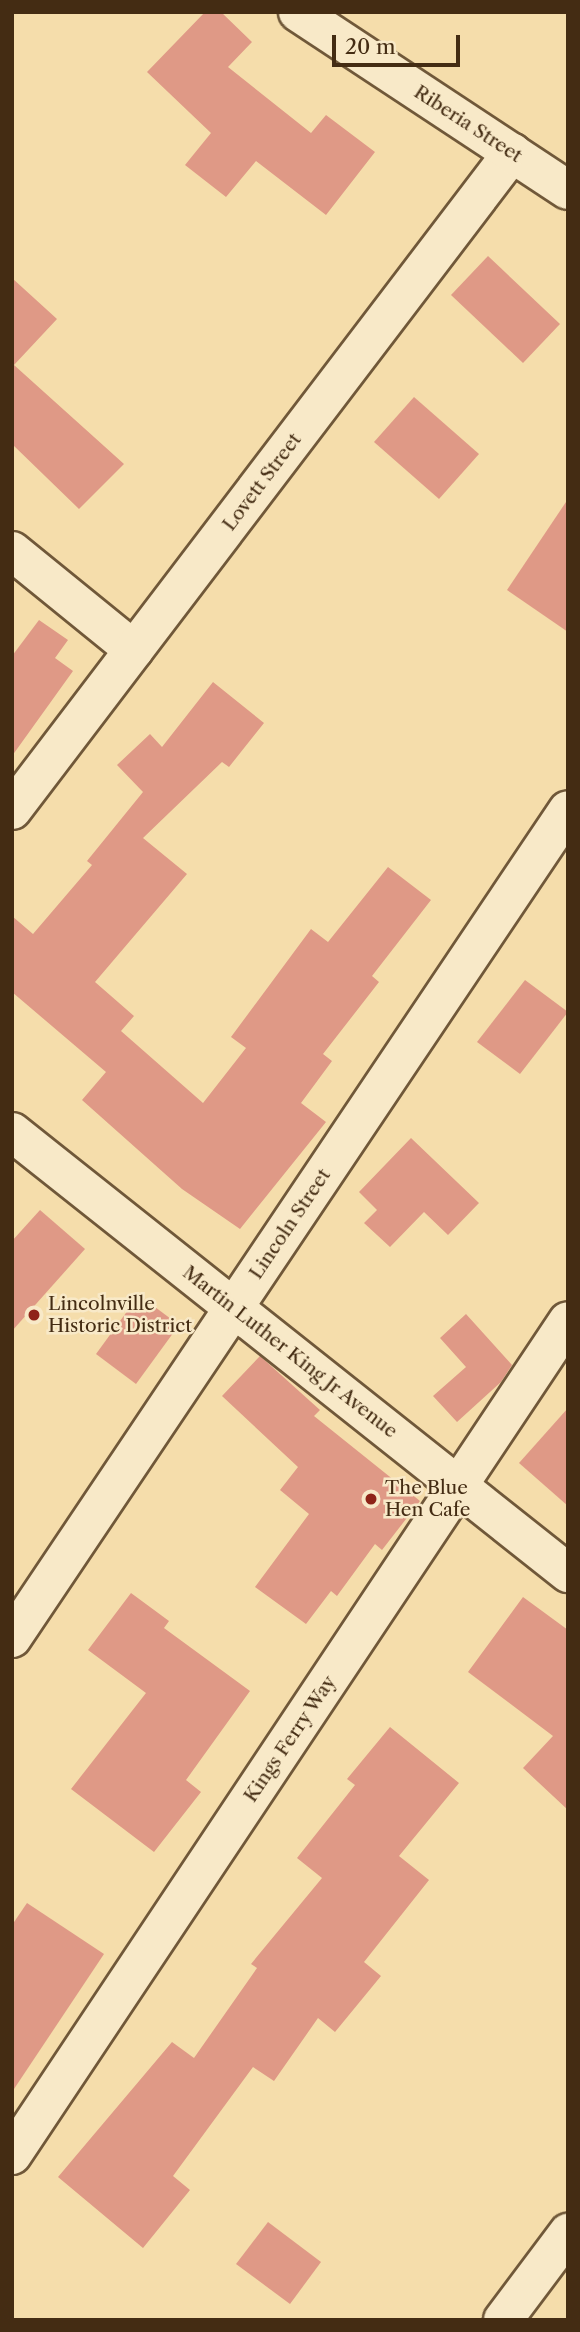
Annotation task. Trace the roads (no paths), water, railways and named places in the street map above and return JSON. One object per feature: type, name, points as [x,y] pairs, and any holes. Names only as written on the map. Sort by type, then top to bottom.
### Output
[{"type":"street","name":"Riberia Street","points":[[298,12],[568,190]]},
{"type":"street","name":"Lovett Street","points":[[12,810],[512,153]]},
{"type":"street","points":[[12,551],[134,650]]},
{"type":"street","name":"Lincoln Street","points":[[12,1638],[568,810]]},
{"type":"street","name":"Martin Luther King Jr Avenue","points":[[12,1132],[568,1573]]},
{"type":"street","name":"Kings Ferry Way","points":[[12,2155],[568,1321]]},
{"type":"street","points":[[503,2320],[568,2233]]},
{"type":"place","name":"Lincolnville Historic District","points":[[34,1315]]},
{"type":"place","name":"The Blue Hen Cafe","points":[[371,1499]]}]
